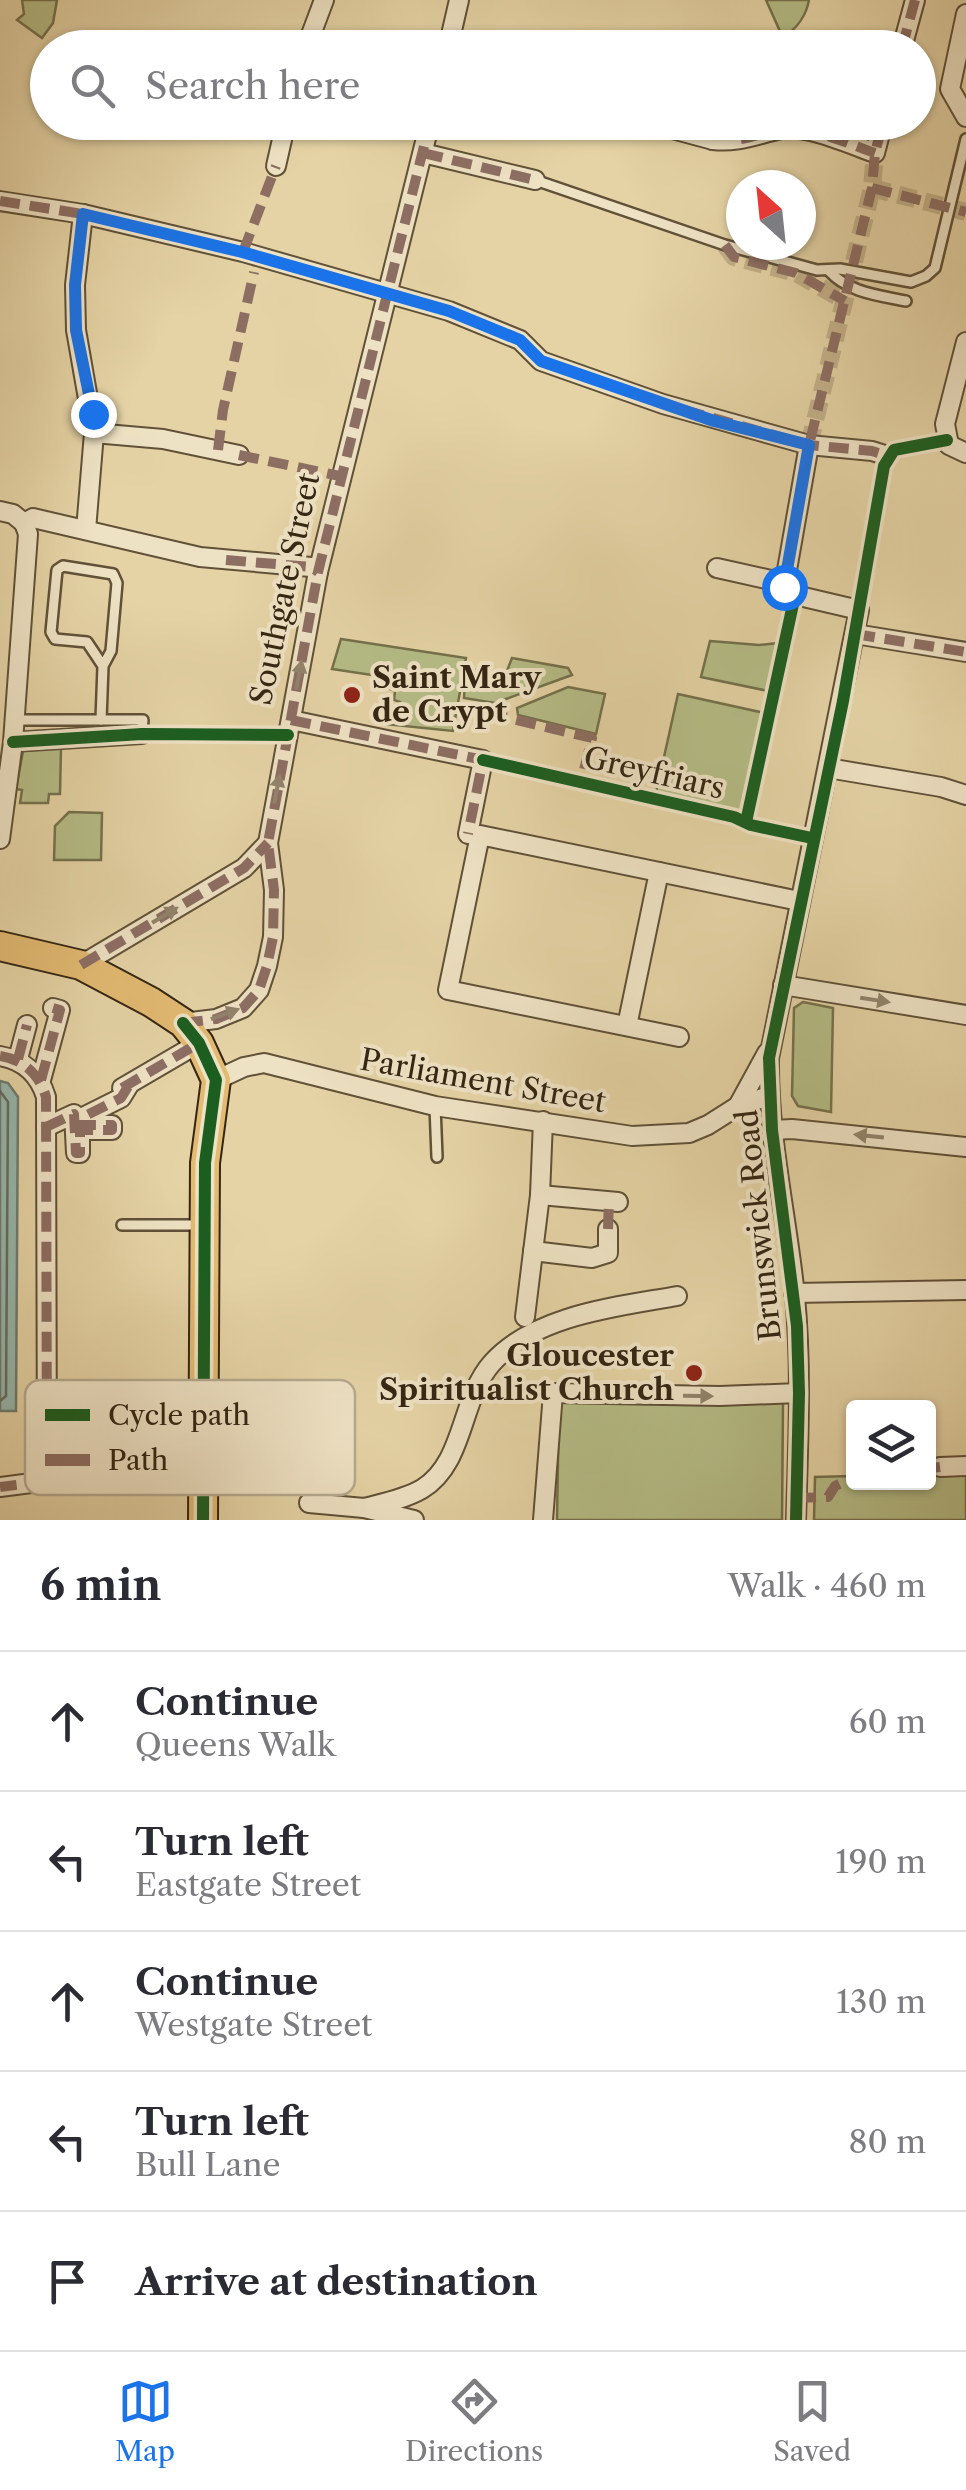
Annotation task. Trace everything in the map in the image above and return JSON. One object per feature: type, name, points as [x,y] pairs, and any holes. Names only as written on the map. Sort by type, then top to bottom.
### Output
[{"type":"main road","points":[[0,946],[81,965],[106,976],[191,1033],[216,1080],[205,1163],[202,1380]]},
{"type":"main road","points":[[202,1495],[204,1520]]},
{"type":"street","points":[[313,30],[324,0]]},
{"type":"street","points":[[452,30],[458,0]]},
{"type":"street","points":[[906,30],[914,0]]},
{"type":"street","points":[[966,14],[950,89],[966,118]]},
{"type":"street","points":[[276,166],[282,140]]},
{"type":"street","name":"Southgate Street","points":[[46,1127],[74,1114],[76,1154],[80,1154],[80,1130],[112,1130],[112,1124],[81,1124],[81,1118],[120,1098],[126,1087],[191,1033],[243,1008],[259,990],[272,937],[274,890],[268,843],[318,572],[426,140]]},
{"type":"street","points":[[836,140],[875,152],[878,140]]},
{"type":"street","points":[[423,153],[534,180]]},
{"type":"street","points":[[0,201],[83,214],[242,252],[449,311],[520,340],[541,361],[714,421],[809,445],[888,456]]},
{"type":"street","points":[[83,214],[75,285],[76,330],[94,423],[86,530]]},
{"type":"street","points":[[966,342],[945,424],[946,440],[966,454]]},
{"type":"street","points":[[94,423],[239,455]]},
{"type":"street","points":[[784,587],[809,445]]},
{"type":"street","points":[[0,511],[13,514],[24,523],[28,534],[13,742],[0,839]]},
{"type":"street","points":[[24,523],[34,518],[200,558],[311,567],[318,572]]},
{"type":"street","points":[[718,568],[771,580],[795,595],[860,610]]},
{"type":"street","name":"Brunswick Road","points":[[796,1520],[799,1393],[794,1293],[772,1130],[772,1044],[860,610]]},
{"type":"street","points":[[855,634],[966,652]]},
{"type":"street","points":[[291,720],[483,760],[468,834]]},
{"type":"street","points":[[13,742],[142,734]]},
{"type":"street","points":[[828,768],[941,787],[966,796]]},
{"type":"street","points":[[679,1037],[448,990],[480,836],[800,901]]},
{"type":"street","points":[[81,965],[244,868],[268,843]]},
{"type":"street","points":[[627,1026],[659,872]]},
{"type":"street","points":[[783,985],[966,1015]]},
{"type":"street","points":[[47,1380],[43,1088],[60,1010],[53,1008]]},
{"type":"street","points":[[26,1024],[9,1058],[43,1088]]},
{"type":"street","points":[[738,1106],[772,1044]]},
{"type":"street","name":"Parliament Street","points":[[216,1080],[244,1067],[264,1064],[434,1106],[632,1136],[667,1136],[698,1130],[738,1106],[769,1096]]},
{"type":"street","points":[[524,1317],[540,1195],[543,1121]]},
{"type":"street","points":[[772,1130],[807,1130],[966,1147]]},
{"type":"street","points":[[540,1195],[618,1202]]},
{"type":"street","points":[[534,1252],[592,1258],[608,1253],[608,1229]]},
{"type":"street","points":[[794,1293],[966,1290]]},
{"type":"street","points":[[364,1508],[415,1493],[437,1476],[450,1458],[479,1380],[519,1339],[603,1310],[676,1296]]},
{"type":"street","points":[[543,1520],[553,1393],[799,1393]]},
{"type":"street","points":[[940,1467],[966,1466]]},
{"type":"street","points":[[0,1487],[25,1484]]},
{"type":"street","points":[[309,1502],[364,1508],[414,1520]]},
{"type":"lane","points":[[962,69],[966,54]]},
{"type":"lane","points":[[534,180],[725,245],[806,267],[911,282],[935,268],[966,139]]},
{"type":"lane","points":[[828,270],[851,289],[906,302]]},
{"type":"lane","points":[[888,456],[903,447],[946,440]]},
{"type":"lane","name":"Brunswick Road","points":[[860,610],[888,456]]},
{"type":"lane","points":[[101,720],[103,666],[110,651],[117,583],[113,574],[63,566],[57,570],[50,632],[55,638],[87,642],[103,666]]},
{"type":"lane","points":[[15,720],[144,720],[142,734]]},
{"type":"lane","points":[[434,1106],[436,1157]]},
{"type":"lane","points":[[122,1225],[204,1225]]},
{"type":"green space","points":[[22,0],[57,0],[48,30],[31,30],[17,20],[24,14]]},
{"type":"green space","points":[[766,0],[809,0],[793,30],[779,30]]},
{"type":"green space","points":[[341,639],[466,658],[453,731],[384,724],[387,711],[398,708],[400,702],[394,700],[395,691],[390,689],[392,678],[332,669]]},
{"type":"green space","points":[[710,641],[779,643],[773,692],[701,677]]},
{"type":"green space","points":[[512,658],[568,668],[572,675],[495,703],[464,698],[466,668],[505,676]]},
{"type":"green space","points":[[568,687],[605,694],[596,734],[518,715],[517,708]]},
{"type":"green space","points":[[678,694],[769,714],[744,817],[656,793]]},
{"type":"green space","points":[[61,747],[60,794],[49,794],[48,803],[20,803],[22,790],[16,789],[23,751]]},
{"type":"green space","points":[[69,812],[102,813],[101,860],[54,860],[55,826]]},
{"type":"green space","points":[[803,1002],[833,1008],[831,1112],[798,1106],[792,1096],[794,1008]]},
{"type":"green space","points":[[559,1401],[783,1403],[782,1520],[557,1520]]},
{"type":"green space","points":[[966,1473],[966,1520],[814,1520],[815,1477],[846,1476],[846,1490],[936,1490],[936,1474]]},
{"type":"water","points":[[0,1081],[8,1083],[18,1097],[16,1411],[0,1411]]},
{"type":"tunnel","points":[[809,445],[872,188],[875,153]]},
{"type":"tunnel","points":[[872,188],[966,212]]},
{"type":"tunnel","points":[[725,245],[734,257],[796,273],[845,301]]},
{"type":"marked path","points":[[907,30],[915,0]]},
{"type":"marked path","points":[[183,1023],[216,1019],[243,1008],[259,990],[267,966],[273,937],[274,890],[268,843],[318,572],[426,140]]},
{"type":"marked path","points":[[839,140],[875,153]]},
{"type":"marked path","points":[[784,587],[809,445],[872,188],[878,140]]},
{"type":"marked path","points":[[423,153],[535,180]]},
{"type":"marked path","points":[[243,252],[276,166]]},
{"type":"marked path","points":[[872,188],[966,212]]},
{"type":"marked path","points":[[0,201],[83,214],[243,252],[449,311],[520,340],[541,361],[663,404],[809,445],[888,456]]},
{"type":"marked path","points":[[83,214],[75,285],[76,330],[93,414]]},
{"type":"marked path","points":[[725,245],[734,257],[796,273],[845,301]]},
{"type":"marked path","points":[[218,450],[223,410],[254,272]]},
{"type":"marked path","points":[[239,455],[340,476]]},
{"type":"marked path","points":[[226,560],[311,567],[318,572]]},
{"type":"marked path","points":[[855,634],[966,652]]},
{"type":"marked path","points":[[487,713],[592,738],[581,782]]},
{"type":"marked path","points":[[291,720],[483,760],[468,834]]},
{"type":"marked path","points":[[81,965],[244,868],[268,843]]},
{"type":"marked path","points":[[41,1080],[60,1010],[53,1008]]},
{"type":"marked path","points":[[18,1059],[27,1025]]},
{"type":"marked path","points":[[122,1088],[199,1043]]},
{"type":"marked path","points":[[0,1056],[29,1069],[46,1097],[47,1380]]},
{"type":"marked path","points":[[46,1127],[74,1114],[76,1153],[80,1153],[80,1130],[112,1130],[112,1125],[81,1125],[81,1118],[121,1098],[129,1085]]},
{"type":"marked path","points":[[608,1229],[609,1201]]},
{"type":"marked path","points":[[936,1467],[940,1467]]},
{"type":"marked path","points":[[796,1498],[828,1497],[835,1486],[846,1481]]},
{"type":"marked path","points":[[0,1487],[25,1484]]},
{"type":"cycle path","points":[[796,1520],[797,1326],[772,1130],[769,1058],[843,701],[884,466],[894,450],[947,440]]},
{"type":"cycle path","points":[[746,822],[795,595]]},
{"type":"cycle path","points":[[13,742],[142,734],[288,735]]},
{"type":"cycle path","name":"Greyfriars","points":[[483,760],[812,838]]},
{"type":"cycle path","points":[[183,1023],[199,1043],[216,1080],[205,1163],[204,1380]]},
{"type":"cycle path","points":[[203,1495],[203,1520]]},
{"type":"place","name":"Saint Mary de Crypt","points":[[352,695]]},
{"type":"place","name":"Gloucester Spiritualist Church","points":[[694,1373]]},
{"type":"route","points":[[93,414],[76,330],[75,285],[83,214],[242,252],[449,311],[520,340],[541,361],[714,421],[809,445],[784,587]]}]
